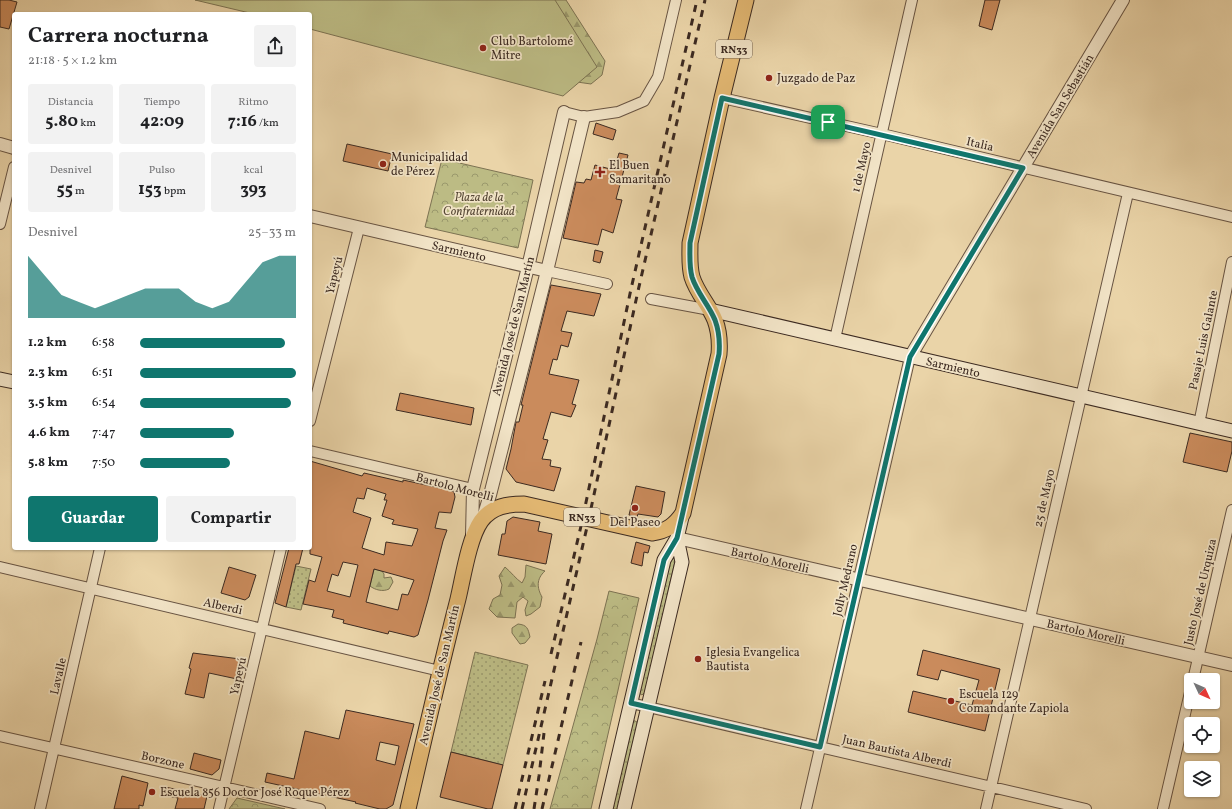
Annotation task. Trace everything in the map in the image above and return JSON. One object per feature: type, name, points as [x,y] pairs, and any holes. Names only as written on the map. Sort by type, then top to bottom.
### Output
[{"type":"main road","name":"RN33","points":[[652,533],[667,529],[679,519],[683,512],[719,354],[720,341],[715,321],[692,276],[690,243],[722,98],[746,0]]},
{"type":"main road","name":"Sarmiento","points":[[710,310],[1232,431]]},
{"type":"main road","points":[[0,379],[12,382]]},
{"type":"main road","name":"RN33","points":[[482,521],[491,511],[500,506],[512,504]]},
{"type":"main road","name":"Bartolo Morelli","points":[[512,504],[524,504],[677,538]]},
{"type":"main road","points":[[606,809],[664,560],[677,538],[683,512]]},
{"type":"main road","name":"Avenida José de San Martín","points":[[408,809],[472,541],[482,521]]},
{"type":"main road","points":[[624,809],[682,562],[677,538]]},
{"type":"street","points":[[564,112],[584,117],[618,112],[644,101],[658,77],[676,0]]},
{"type":"street","name":"1 de Mayo","points":[[835,339],[912,0]]},
{"type":"street","name":"Avenida San Sebastián","points":[[910,357],[1123,0]]},
{"type":"street","name":"Italia","points":[[722,98],[882,134],[1232,217]]},
{"type":"street","name":"Avenida José de San Martín","points":[[472,541],[473,489],[528,267],[564,112]]},
{"type":"street","name":"Avenida José de San Martín","points":[[482,521],[490,495],[547,271],[584,117]]},
{"type":"street","points":[[0,144],[12,147]]},
{"type":"street","points":[[0,224],[12,175]]},
{"type":"street","name":"25 de Mayo","points":[[986,809],[1128,193]]},
{"type":"street","name":"Sarmiento","points":[[312,216],[607,284]]},
{"type":"street","name":"Yapeyú","points":[[312,413],[359,228]]},
{"type":"street","name":"Pasaje Luis Galante","points":[[1199,424],[1232,262]]},
{"type":"street","name":"Sarmiento","points":[[651,299],[710,310]]},
{"type":"street","name":"Jolly Medrano","points":[[806,809],[910,357]]},
{"type":"street","name":"Bartolo Morelli","points":[[312,451],[473,489],[512,504]]},
{"type":"street","name":"Justo José de Urquiza","points":[[1195,673],[1232,510]]},
{"type":"street","name":"Bartolo Morelli","points":[[677,538],[1232,665]]},
{"type":"street","name":"Lavalle","points":[[40,809],[100,550]]},
{"type":"street","name":"Yapeyú","points":[[219,809],[280,550]]},
{"type":"street","name":"Alberdi","points":[[0,567],[440,671]]},
{"type":"street","name":"Juan Bautista Alberdi","points":[[631,703],[1086,809]]},
{"type":"street","points":[[1163,809],[1186,709]]},
{"type":"street","name":"Borzone","points":[[0,736],[320,809]]},
{"type":"green space","name":"Club Bartolomé Mitre","points":[[195,0],[555,0],[597,67],[563,96],[312,30],[312,12],[246,12]]},
{"type":"green space","points":[[432,0],[566,0],[605,61],[602,75],[591,84],[570,81]]},
{"type":"green space","name":"Plaza de la Confraternidad","points":[[442,159],[533,180],[518,248],[425,227]]},
{"type":"green space","points":[[672,557],[675,561],[645,692],[642,695],[639,693],[669,560]]},
{"type":"green space","points":[[526,565],[545,571],[540,577],[538,584],[542,597],[540,607],[526,616],[525,610],[528,601],[523,597],[517,602],[515,618],[497,617],[489,609],[493,599],[500,595],[502,585],[499,576],[505,567],[522,583],[525,577]]},
{"type":"green space","points":[[296,566],[311,569],[301,610],[286,607]]},
{"type":"green space","points":[[374,569],[382,571],[384,578],[391,577],[393,582],[389,589],[379,590],[370,586]]},
{"type":"green space","points":[[609,591],[639,598],[591,809],[550,809],[597,639]]},
{"type":"green space","points":[[518,624],[525,626],[529,631],[530,637],[525,643],[520,644],[512,633],[512,628]]},
{"type":"green space","points":[[475,652],[528,665],[503,765],[451,752]]},
{"type":"green space","points":[[632,721],[637,722],[637,724],[618,809],[611,809]]},
{"type":"green space","points":[[237,798],[285,809],[229,809]]},
{"type":"building","points":[[0,0],[17,2],[14,12],[12,12],[9,29],[0,27]]},
{"type":"building","points":[[985,0],[1000,0],[992,30],[979,26]]},
{"type":"building","points":[[596,123],[616,130],[613,140],[593,134]]},
{"type":"building","points":[[347,144],[392,154],[388,171],[343,161]]},
{"type":"building","points":[[619,153],[628,155],[616,199],[622,200],[613,233],[602,229],[598,245],[563,238],[576,182],[584,183],[586,179],[591,180],[595,165],[614,170]]},
{"type":"building","points":[[595,250],[603,252],[600,263],[593,261]]},
{"type":"building","points":[[551,285],[601,294],[594,316],[567,311],[561,331],[572,333],[568,347],[561,345],[557,360],[553,359],[549,374],[579,380],[572,404],[576,405],[571,417],[551,412],[543,439],[548,440],[542,459],[551,460],[550,466],[561,468],[554,491],[516,482],[506,469],[516,422],[519,422],[523,405],[521,405]]},
{"type":"building","points":[[400,393],[474,408],[471,425],[396,410]]},
{"type":"building","points":[[1190,433],[1232,442],[1232,451],[1227,472],[1183,462]]},
{"type":"building","points":[[312,462],[362,476],[364,473],[403,482],[403,480],[454,492],[455,497],[451,513],[439,512],[435,528],[447,530],[418,635],[414,637],[389,631],[388,634],[343,623],[344,620],[332,617],[334,610],[303,604],[309,580],[315,582],[322,557],[310,554],[310,550],[312,550]],"holes":[[[367,488],[386,494],[384,500],[387,500],[382,516],[394,520],[392,524],[418,529],[412,546],[386,542],[384,555],[362,548],[371,518],[353,512],[357,498],[364,499]],[[343,562],[358,565],[350,597],[327,591],[332,574],[338,576]],[[374,569],[414,580],[408,595],[402,594],[398,610],[366,602]]]},
{"type":"building","points":[[636,486],[665,492],[661,514],[658,517],[638,514],[637,517],[629,515]]},
{"type":"building","points":[[513,517],[540,522],[538,531],[552,534],[546,564],[498,555],[502,534],[505,534],[507,521]]},
{"type":"building","points":[[636,542],[650,546],[648,553],[644,552],[642,566],[631,563]]},
{"type":"building","points":[[288,550],[302,550],[299,564],[296,564],[286,607],[275,603]]},
{"type":"building","points":[[229,567],[256,575],[249,597],[245,600],[221,593]]},
{"type":"building","name":"Escuela 129 Comandante Zapiola","points":[[923,650],[1000,669],[985,731],[908,712],[913,691],[972,705],[979,680],[941,670],[938,680],[917,675]]},
{"type":"building","points":[[193,653],[240,659],[237,679],[209,673],[204,698],[185,694]]},
{"type":"building","points":[[346,710],[414,724],[393,805],[386,809],[380,809],[355,803],[356,802],[265,782],[267,773],[294,779],[305,731],[339,739]],"holes":[[[380,742],[399,746],[395,765],[376,760]]]},
{"type":"building","points":[[451,752],[503,765],[492,809],[440,797]]},
{"type":"building","points":[[194,753],[221,760],[219,769],[212,775],[190,769]]},
{"type":"building","points":[[122,776],[148,783],[143,806],[139,805],[139,809],[114,809]]},
{"type":"building","points":[[165,787],[207,796],[204,809],[175,809],[178,798],[163,795]]},
{"type":"railway","points":[[551,654],[581,526],[631,289],[697,0]]},
{"type":"railway","points":[[522,809],[705,0]]},
{"type":"railway","points":[[542,809],[581,642]]},
{"type":"railway","points":[[515,809],[545,681]]},
{"type":"railway","points":[[534,809],[544,733]]},
{"type":"place","name":"Club Bartolomé Mitre","points":[[483,48]]},
{"type":"place","name":"Juzgado de Paz","points":[[769,78]]},
{"type":"place","name":"Municipalidad de Pérez","points":[[383,164]]},
{"type":"place","name":"El Buen Samaritano","points":[[600,172]]},
{"type":"place","name":"Del Paseo","points":[[635,508]]},
{"type":"place","name":"Iglesia Evangelica Bautista","points":[[698,659]]},
{"type":"place","name":"Escuela 129 Comandante Zapiola","points":[[951,701]]},
{"type":"place","name":"Escuela 856 Doctor José Roque Pérez","points":[[152,792]]},
{"type":"route","points":[[722,98],[828,122],[1023,168],[910,357],[820,747],[631,703],[664,560],[677,538],[719,354],[720,341],[715,321],[692,276],[690,243],[722,98]]}]
